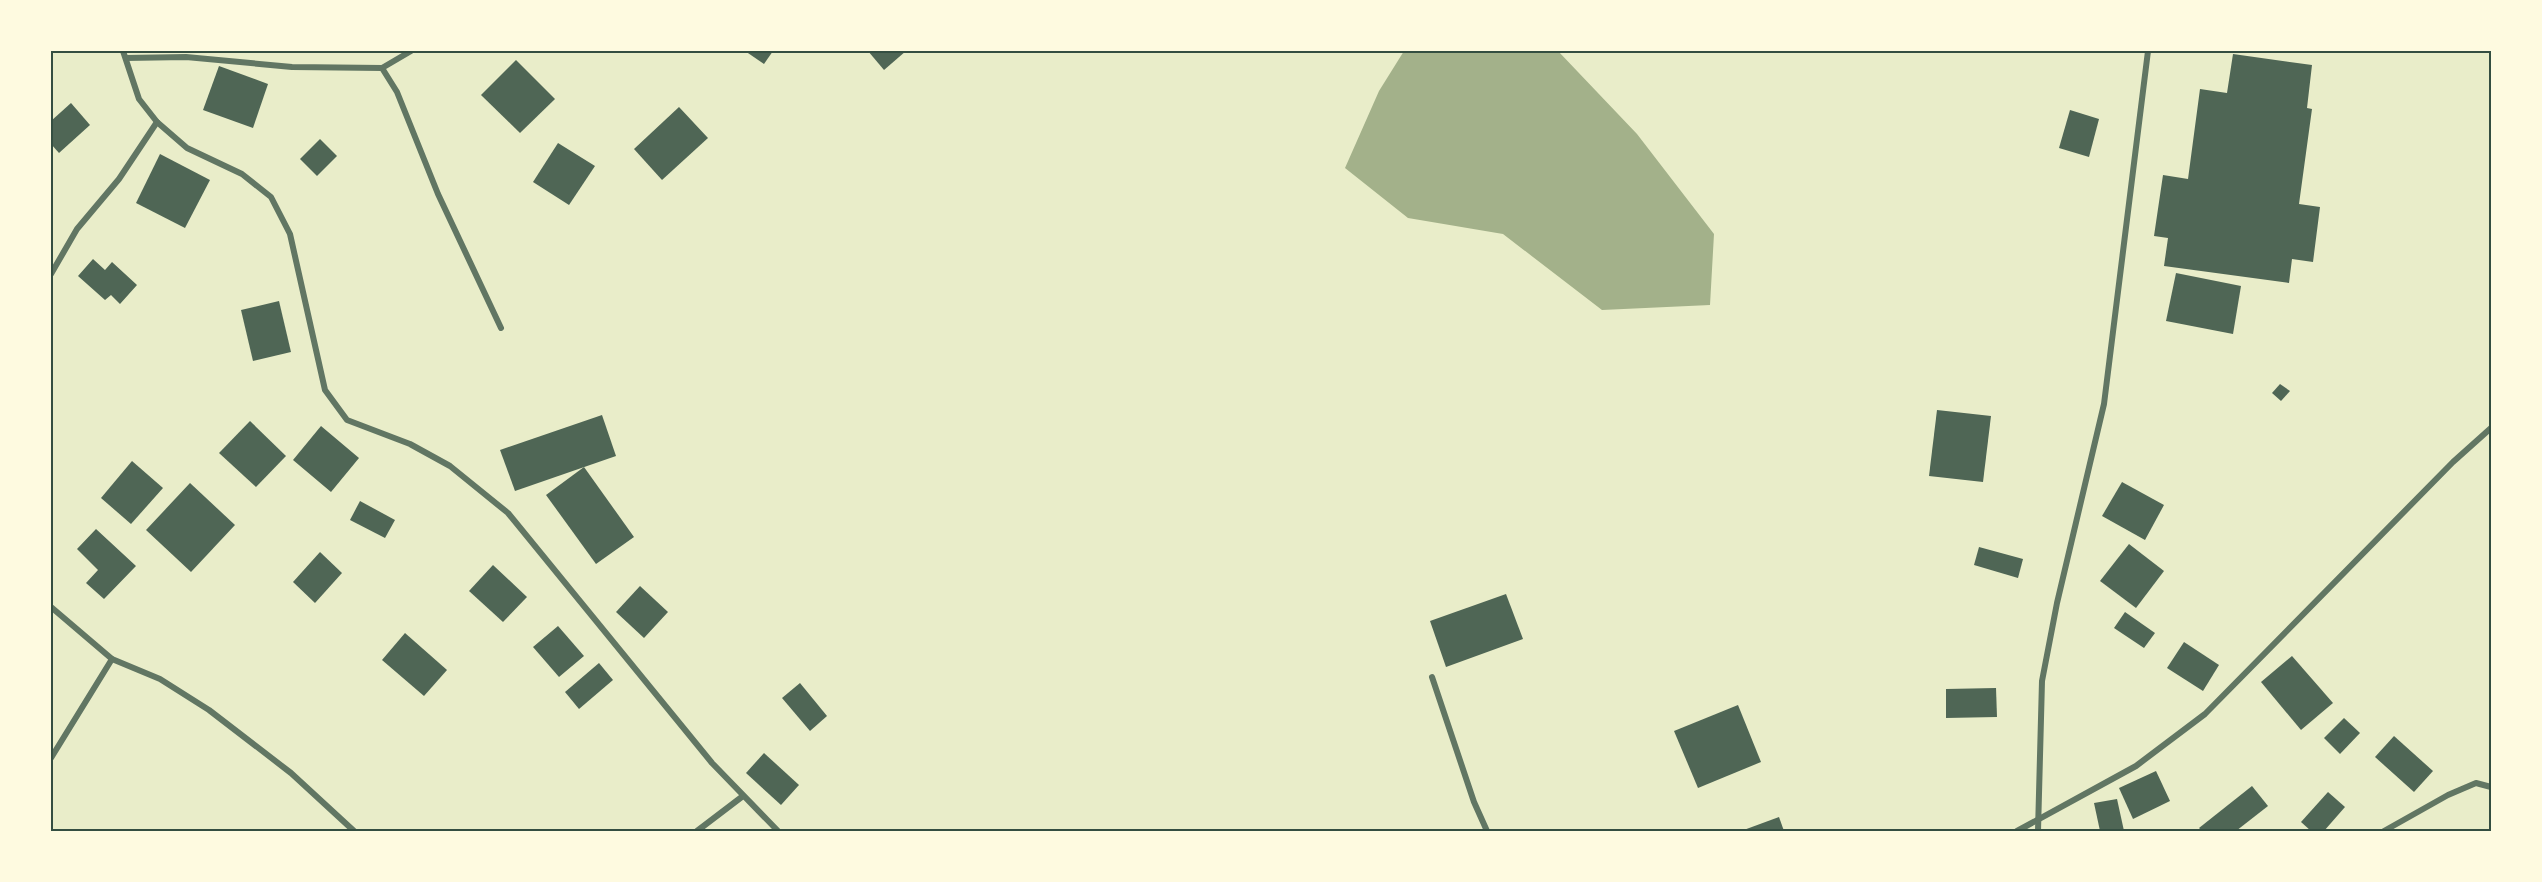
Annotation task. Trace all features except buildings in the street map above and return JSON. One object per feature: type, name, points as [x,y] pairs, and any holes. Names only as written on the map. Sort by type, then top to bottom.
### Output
[{"type":"street","points":[[123,51],[140,99],[157,122],[187,148],[242,174],[271,197],[291,234],[325,390],[347,420],[410,444],[450,466],[508,513],[712,764],[778,831]]},
{"type":"street","points":[[126,58],[186,57],[292,67],[381,68],[411,51]]},
{"type":"street","points":[[2038,831],[2042,681],[2057,603],[2104,404],[2148,51]]},
{"type":"street","points":[[381,68],[398,92],[438,194],[501,328]]},
{"type":"street","points":[[51,274],[77,229],[131,163],[157,122]]},
{"type":"street","points":[[2017,831],[2136,766],[2205,714],[2453,462],[2491,428]]},
{"type":"street","points":[[51,607],[112,659],[160,679],[209,710],[291,773],[354,831]]},
{"type":"street","points":[[51,758],[112,659]]},
{"type":"street","points":[[1432,677],[1474,802],[1487,831]]},
{"type":"street","points":[[2384,831],[2448,795],[2476,783],[2491,787]]},
{"type":"street","points":[[697,831],[743,796]]},
{"type":"shaded area","points":[[1404,51],[1558,51],[1637,134],[1714,234],[1710,305],[1602,310],[1503,234],[1408,218],[1345,168],[1379,91]]}]
